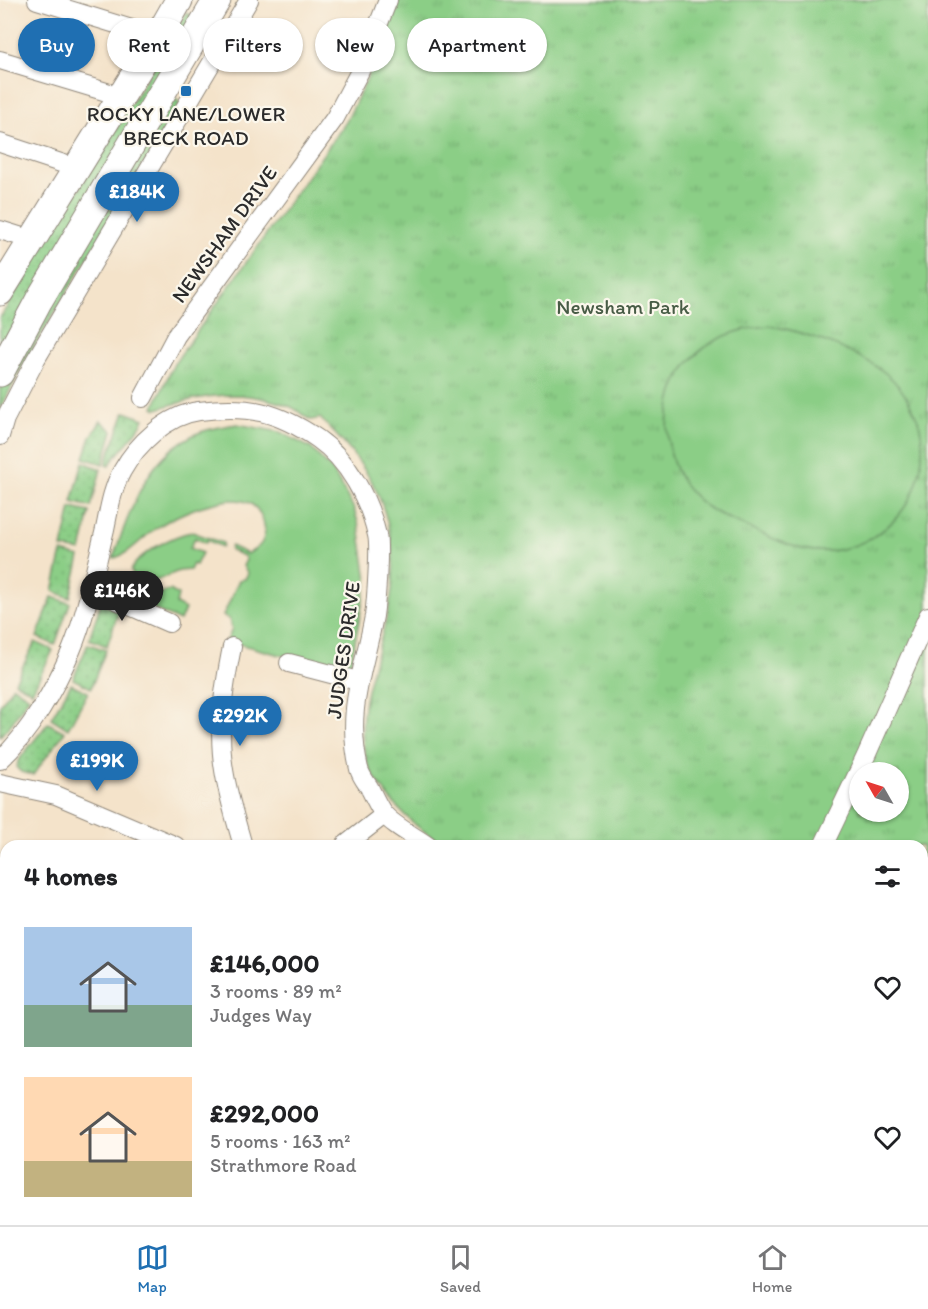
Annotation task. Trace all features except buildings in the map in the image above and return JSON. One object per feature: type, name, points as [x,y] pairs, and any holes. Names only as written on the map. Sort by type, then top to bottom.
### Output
[{"type":"highway","points":[[169,18],[179,0]]},
{"type":"highway","points":[[0,373],[39,300],[217,0]]},
{"type":"highway","points":[[0,292],[136,72]]},
{"type":"street","points":[[37,0],[107,21]]},
{"type":"street","points":[[0,436],[5,419],[36,359],[249,0]]},
{"type":"street","name":"NEWSHAM DRIVE","points":[[144,398],[176,336],[335,118],[360,71],[388,0]]},
{"type":"street","points":[[0,60],[120,96]]},
{"type":"street","points":[[0,144],[76,168]]},
{"type":"street","points":[[0,230],[32,240]]},
{"type":"street","name":"JUDGES DRIVE","points":[[91,589],[113,495],[122,472],[139,446],[178,418],[194,411],[223,408],[262,410],[298,425],[331,448],[360,488],[378,537],[374,614],[358,681],[353,719],[359,771],[384,815],[419,840]]},
{"type":"street","points":[[0,760],[42,707],[72,650],[91,589],[169,623]]},
{"type":"street","points":[[826,840],[928,616]]},
{"type":"street","points":[[232,647],[226,677],[221,736],[224,769],[242,840]]},
{"type":"street","points":[[289,663],[358,681]]},
{"type":"street","points":[[0,783],[56,795],[162,840]]},
{"type":"street","points":[[352,840],[384,815]]},
{"type":"green space","name":"Newsham Park","points":[[399,0],[928,0],[928,840],[438,840],[422,830],[392,801],[375,778],[367,762],[363,737],[363,712],[388,611],[393,560],[386,516],[372,481],[350,450],[320,418],[311,420],[294,408],[274,401],[241,395],[224,395],[157,409],[154,407],[174,364],[346,122],[370,72],[395,72],[395,18],[392,18]]},
{"type":"green space","points":[[186,13],[197,18],[191,28],[191,18],[183,18]]},
{"type":"green space","points":[[150,72],[165,72],[0,354],[0,318]]},
{"type":"green space","points":[[175,99],[181,103],[21,368],[0,410],[0,389],[23,342],[149,129]]},
{"type":"green space","points":[[771,326],[830,343],[873,364],[897,385],[918,419],[922,437],[921,465],[910,499],[887,526],[873,537],[856,545],[839,550],[821,551],[803,549],[777,540],[707,507],[694,496],[676,469],[668,438],[667,421],[674,389],[681,374],[700,351],[712,342],[740,331]]},
{"type":"green space","points":[[125,412],[144,419],[109,466],[106,465],[108,457]]},
{"type":"green space","points":[[101,421],[113,431],[103,464],[84,458],[91,437]]},
{"type":"green space","points":[[237,424],[280,432],[311,448],[333,471],[354,509],[359,526],[367,580],[349,673],[227,641],[232,629],[229,619],[223,616],[239,580],[245,579],[248,573],[243,566],[246,560],[244,556],[230,550],[231,546],[248,554],[262,542],[265,531],[260,513],[247,502],[223,501],[184,513],[169,520],[135,546],[113,558],[140,490],[160,461],[173,448],[200,432]]},
{"type":"green space","points":[[83,462],[101,469],[91,507],[72,502]]},
{"type":"green space","points":[[71,508],[90,512],[81,551],[62,548]]},
{"type":"green space","points":[[192,532],[223,543],[222,547],[207,540],[206,543],[195,538],[190,548],[202,553],[196,565],[193,564],[190,570],[179,571],[148,584],[136,580],[131,570],[141,557],[167,541]]},
{"type":"green space","points":[[62,552],[80,557],[70,598],[53,591]]},
{"type":"green space","points":[[170,590],[178,595],[176,604],[185,609],[180,621],[145,605],[153,596]]},
{"type":"green space","points":[[52,597],[70,603],[55,645],[37,637]]},
{"type":"green space","points":[[101,603],[119,610],[107,646],[89,639]]},
{"type":"green space","points":[[35,642],[53,650],[32,692],[15,682]]},
{"type":"green space","points":[[88,644],[106,650],[91,688],[73,679]]},
{"type":"green space","points":[[71,684],[88,692],[68,729],[51,718]]},
{"type":"green space","points":[[13,686],[29,697],[12,723],[0,736],[0,705]]},
{"type":"green space","points":[[48,723],[65,732],[33,775],[21,772],[17,768],[18,761]]},
{"type":"place","name":"ROCKY LANE/LOWER BRECK ROAD","points":[[186,91]]}]
